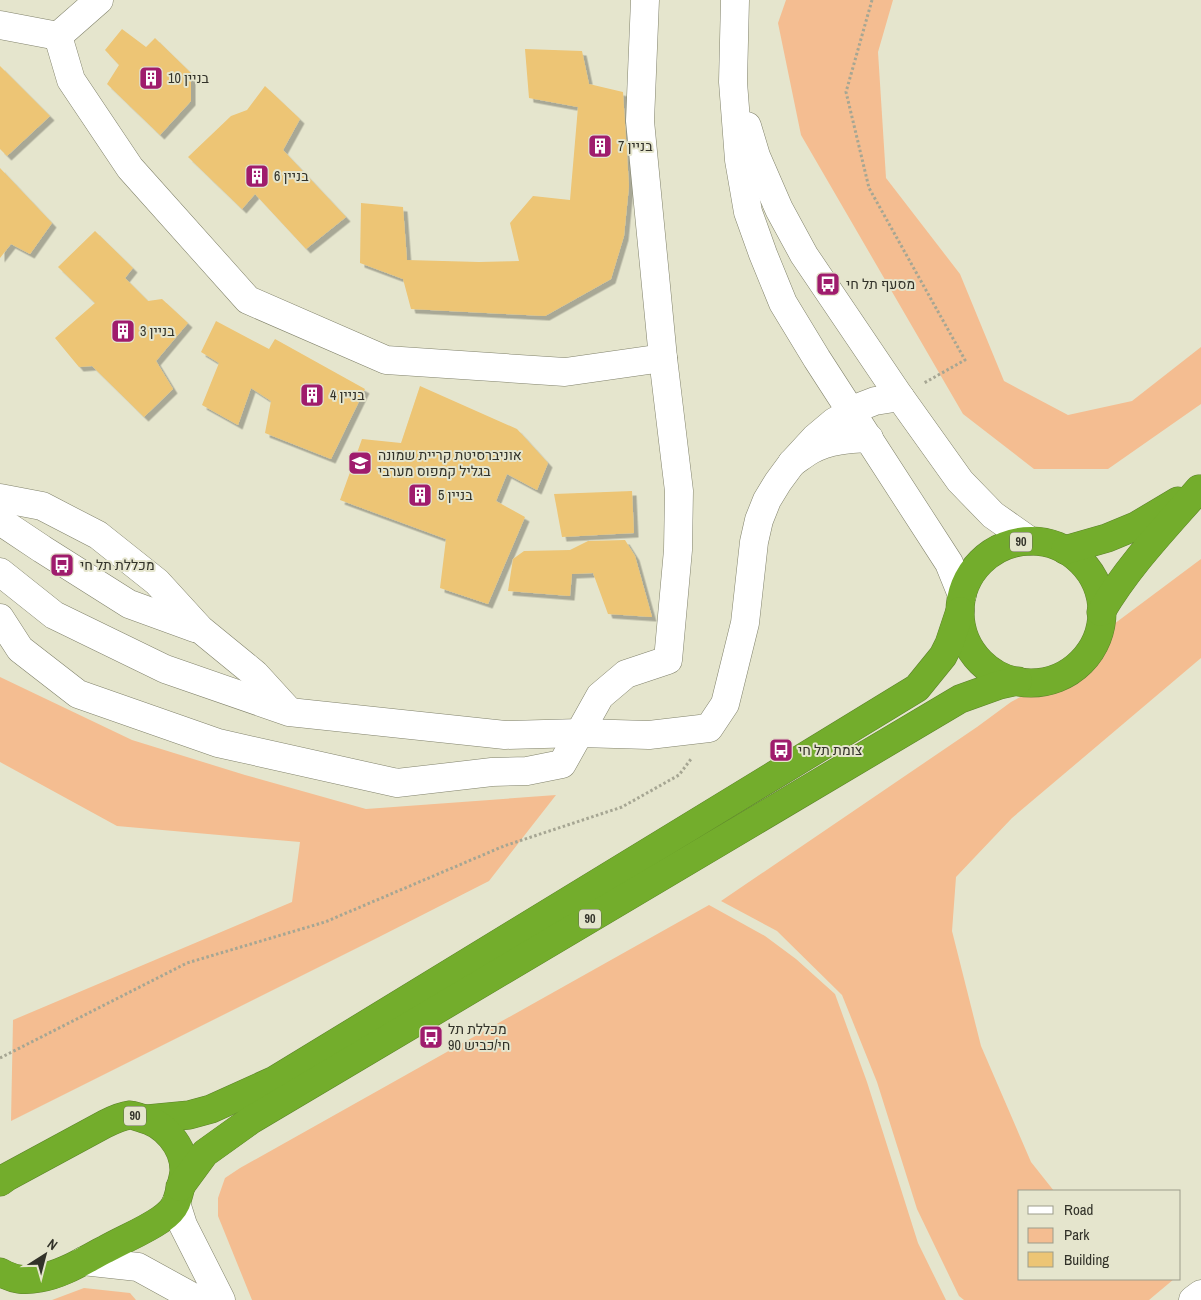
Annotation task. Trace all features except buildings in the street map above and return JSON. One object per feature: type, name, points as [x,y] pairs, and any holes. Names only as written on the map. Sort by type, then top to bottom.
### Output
[{"type":"highway","name":"90","points":[[1065,550],[1106,538],[1136,526],[1200,489]]},
{"type":"highway","name":"90","points":[[1101,612],[1114,589],[1149,545],[1200,489]]},
{"type":"highway","name":"90","points":[[147,1119],[189,1115],[211,1109],[275,1080],[917,688],[943,656],[950,644],[971,573],[986,556],[1007,544],[1030,541],[1048,543],[1065,550],[1082,562],[1094,578],[1100,597],[1101,612],[1101,621],[1095,642],[1082,662],[1063,675],[1041,682],[1018,681],[998,685],[960,699],[251,1120],[205,1154],[178,1195]]},
{"type":"highway","name":"90","points":[[961,603],[962,628],[968,646],[980,661],[996,674],[1018,681]]},
{"type":"highway","name":"90","points":[[0,1182],[80,1137],[119,1118],[131,1115],[147,1119],[161,1127],[171,1136],[178,1146],[184,1171],[172,1210],[146,1228],[61,1272],[42,1278],[25,1280],[4,1276]]},
{"type":"street","points":[[58,36],[99,0]]},
{"type":"street","points":[[0,618],[20,649],[78,694],[218,743],[396,783],[492,772],[527,771],[562,764],[600,696],[626,674],[668,660],[678,550],[679,491],[663,358],[640,121],[645,0]]},
{"type":"street","points":[[735,0],[733,82],[739,160],[748,212],[754,229],[783,304],[950,563],[961,603]]},
{"type":"street","points":[[0,25],[58,36]]},
{"type":"street","points":[[58,36],[71,80],[130,168],[248,300],[386,360],[565,372],[663,358]]},
{"type":"street","points":[[733,82],[756,156],[779,209],[804,255],[900,397],[960,481],[993,515],[1030,541]]},
{"type":"street","points":[[0,572],[54,615],[165,669],[289,712],[505,735],[580,733],[649,735],[709,728],[725,704],[745,623],[754,542],[759,520],[767,500],[792,463],[815,438],[834,422],[862,406],[900,397]]},
{"type":"street","points":[[792,463],[811,450],[829,443],[869,438]]},
{"type":"street","points":[[0,498],[42,506],[98,535],[157,582],[200,629],[254,674],[289,712]]},
{"type":"street","points":[[0,521],[129,604],[200,629]]},
{"type":"street","points":[[178,1195],[183,1225],[221,1300]]},
{"type":"street","points":[[83,1260],[138,1267],[198,1300]]},
{"type":"street","points":[[1193,1300],[1201,1294]]},
{"type":"path","points":[[872,0],[846,92],[869,188],[965,360],[900,397]]},
{"type":"path","points":[[0,1058],[187,963],[325,922],[504,846],[622,806],[678,775],[699,750],[709,728]]},
{"type":"green space","points":[[786,0],[893,0],[878,52],[886,178],[960,274],[1004,381],[1068,415],[1132,401],[1201,347],[1201,404],[1108,469],[1034,469],[963,414],[801,135],[778,23]]},
{"type":"green space","points":[[1201,559],[1201,658],[1012,818],[956,877],[952,931],[981,1046],[1031,1162],[1053,1190],[1018,1190],[1018,1280],[1173,1280],[1149,1300],[964,1300],[959,1296],[917,1209],[877,1082],[842,995],[777,931],[721,901],[1011,702],[1026,694],[1044,691],[1072,679],[1094,656],[1107,632],[1114,624]]},
{"type":"green space","points":[[0,677],[132,740],[245,775],[366,809],[556,795],[489,881],[11,1121],[13,1020],[292,902],[300,842],[117,826],[0,762]]},
{"type":"green space","points":[[709,905],[765,936],[796,959],[835,994],[867,1082],[918,1243],[946,1300],[252,1300],[218,1216],[218,1198],[225,1178]]},
{"type":"green space","points":[[84,1288],[130,1293],[136,1300],[52,1300]]},
{"type":"place","name":"בניין 10","points":[[151,78]]},
{"type":"place","name":"בניין 7","points":[[600,146]]},
{"type":"place","name":"בניין 6","points":[[257,176]]},
{"type":"place","name":"מסעף תל חי","points":[[828,284]]},
{"type":"place","name":"בניין 3","points":[[123,331]]},
{"type":"place","name":"בניין 4","points":[[312,395]]},
{"type":"place","name":"אוניברסיטת קריית שמונה בגליל קמפוס מערבי","points":[[360,463]]},
{"type":"place","name":"בניין 5","points":[[420,495]]},
{"type":"place","name":"מכללת תל חי","points":[[62,565]]},
{"type":"place","name":"צומת תל חי","points":[[781,750]]},
{"type":"place","name":"מכללת תל חי/כביש 90","points":[[431,1037]]}]
